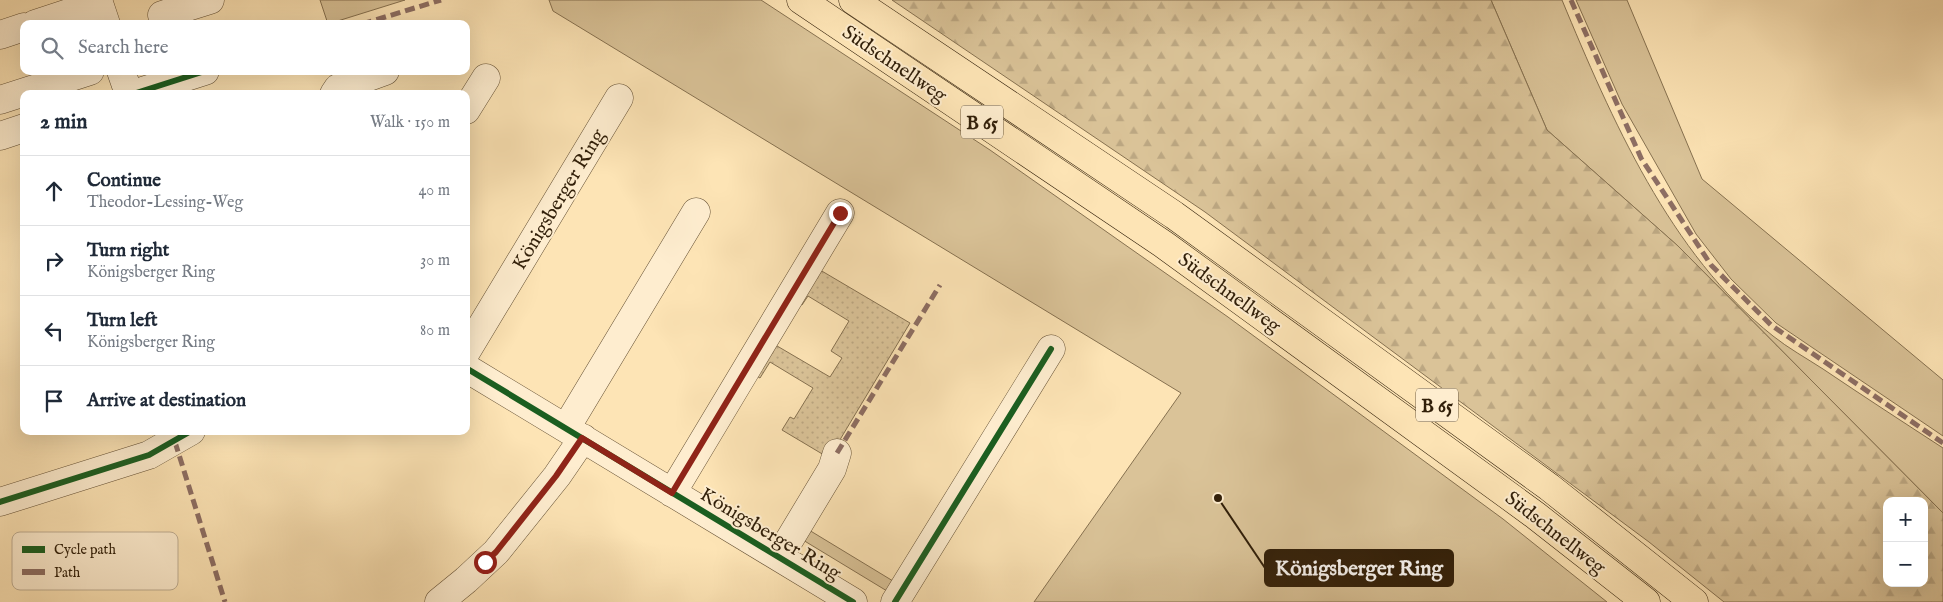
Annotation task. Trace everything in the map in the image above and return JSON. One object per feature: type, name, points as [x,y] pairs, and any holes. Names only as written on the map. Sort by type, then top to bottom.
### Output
[{"type":"highway","name":"Südschnellweg","points":[[801,0],[1163,244],[1535,515],[1646,602]]},
{"type":"highway","name":"Südschnellweg","points":[[853,0],[1174,215],[1549,487],[1694,602]]},
{"type":"street","points":[[161,13],[210,0]]},
{"type":"street","points":[[53,20],[101,9]]},
{"type":"street","points":[[0,35],[20,29]]},
{"type":"street","points":[[31,90],[78,75]]},
{"type":"street","points":[[122,75],[128,90]]},
{"type":"street","points":[[146,90],[192,75]]},
{"type":"street","points":[[337,90],[374,75]]},
{"type":"street","points":[[470,104],[486,78]]},
{"type":"street","points":[[0,100],[20,94]]},
{"type":"street","name":"Königsberger Ring","points":[[470,345],[619,98]]},
{"type":"street","points":[[0,136],[20,129]]},
{"type":"street","points":[[439,602],[496,552],[556,476],[574,433],[696,212]]},
{"type":"street","name":"Königsberger Ring","points":[[672,493],[840,213]]},
{"type":"street","points":[[895,602],[1051,349]]},
{"type":"street","name":"Königsberger Ring","points":[[470,370],[853,602]]},
{"type":"street","points":[[0,502],[149,455],[184,435]]},
{"type":"street","points":[[779,557],[832,469],[837,453]]},
{"type":"green space","points":[[320,0],[405,0],[341,20],[327,20]]},
{"type":"green space","points":[[549,0],[761,0],[990,150],[1228,317],[1503,519],[1607,602],[1034,602],[1181,393],[553,11]]},
{"type":"green space","points":[[892,0],[1491,0],[1547,130],[1678,246],[1927,497],[1883,497],[1883,587],[1928,587],[1928,498],[1943,513],[1943,602],[1724,602],[1649,542],[1205,212]]},
{"type":"green space","points":[[1491,0],[1562,0],[1623,137],[1647,182],[1703,266],[1736,303],[1773,336],[1943,448],[1943,513],[1678,246],[1547,130]]},
{"type":"green space","points":[[1576,0],[1627,0],[1702,179],[1943,380],[1943,436],[1776,323],[1731,279],[1696,234],[1622,104]]},
{"type":"green space","points":[[815,267],[910,323],[829,458],[782,430],[790,417],[794,419],[813,388],[770,362],[760,378],[753,374],[772,343],[830,377],[842,358],[831,351],[849,321],[808,296],[802,305],[799,303]]},
{"type":"green space","points":[[804,527],[893,581],[887,591],[798,537]]},
{"type":"marked path","points":[[375,20],[441,0]]},
{"type":"marked path","points":[[1571,0],[1641,158],[1711,265],[1771,325],[1943,443]]},
{"type":"marked path","points":[[837,453],[940,285]]},
{"type":"marked path","points":[[175,442],[225,602]]},
{"type":"cycle path","points":[[146,90],[192,75]]},
{"type":"cycle path","points":[[895,602],[1051,349]]},
{"type":"cycle path","points":[[470,370],[853,602]]},
{"type":"cycle path","points":[[0,502],[149,455],[184,435]]},
{"type":"place","name":"Königsberger Ring","points":[[1218,498]]},
{"type":"route","points":[[485,562],[496,552],[556,476],[582,438],[672,493],[840,213]]}]
